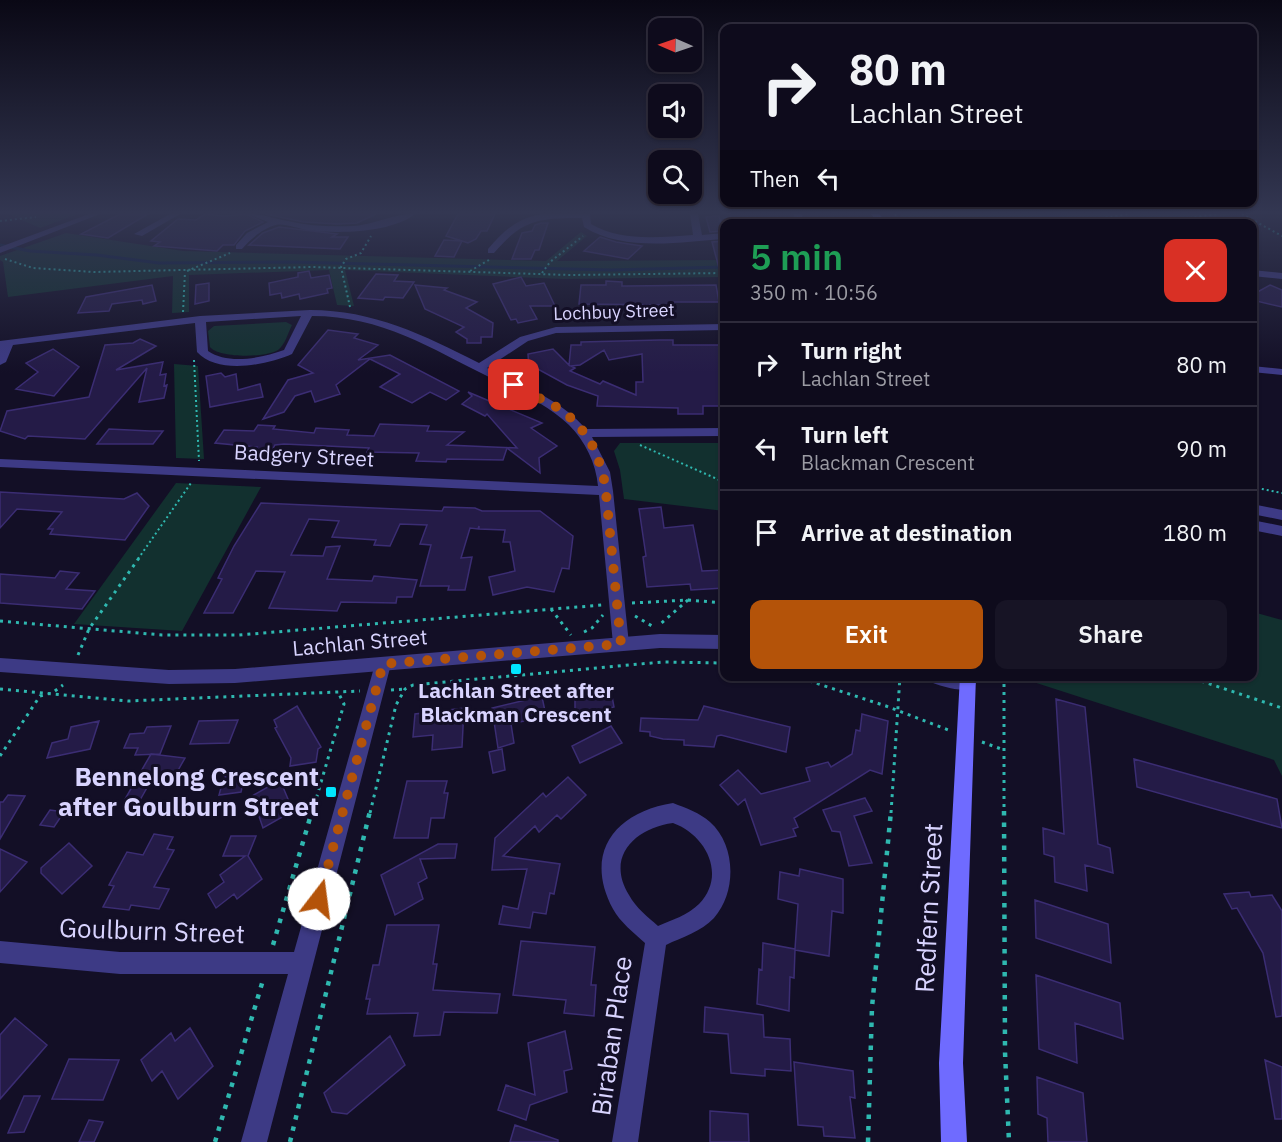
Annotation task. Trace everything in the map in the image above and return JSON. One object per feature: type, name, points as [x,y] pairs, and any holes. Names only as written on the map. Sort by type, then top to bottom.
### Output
[{"type":"main road","name":"Redfern Street","points":[[954,1142],[951,1063],[968,681]]},
{"type":"street","points":[[1257,274],[1282,276]]},
{"type":"street","points":[[196,320],[203,352],[206,355],[214,358],[254,361],[288,352],[308,313]]},
{"type":"street","points":[[0,362],[4,344],[196,320],[308,313],[348,315],[385,323],[550,403],[585,433],[596,451],[606,491],[621,644]]},
{"type":"street","name":"Lochbuy Street","points":[[479,368],[524,339],[556,330],[720,327]]},
{"type":"street","points":[[1257,370],[1282,372]]},
{"type":"street","points":[[585,433],[720,432]]},
{"type":"street","name":"Badgery Street","points":[[0,463],[606,491]]},
{"type":"street","points":[[1257,510],[1282,515]]},
{"type":"street","points":[[1257,526],[1282,531]]},
{"type":"street","name":"Lachlan Street","points":[[0,665],[169,677],[235,676],[671,640],[720,642]]},
{"type":"street","points":[[254,1142],[383,664]]},
{"type":"street","name":"Biraban Place","points":[[674,813],[693,820],[709,835],[719,854],[721,873],[718,892],[708,909],[694,921],[656,939],[621,902],[612,880],[612,858],[620,838],[635,822],[653,814],[674,813]]},
{"type":"street","name":"Biraban Place","points":[[626,1142],[656,939]]},
{"type":"street","name":"Goulburn Street","points":[[0,952],[120,963],[302,963]]},
{"type":"path","points":[[37,267],[101,273],[332,267]]},
{"type":"path","points":[[185,272],[196,267]]},
{"type":"path","points":[[341,267],[350,306],[348,315]]},
{"type":"path","points":[[350,267],[541,273],[720,273]]},
{"type":"path","points":[[470,271],[477,267]]},
{"type":"path","points":[[541,273],[546,267]]},
{"type":"path","points":[[185,272],[183,312],[196,320]]},
{"type":"path","points":[[72,671],[89,629],[199,472],[194,356]]},
{"type":"path","points":[[624,432],[625,439],[720,480]]},
{"type":"path","points":[[1257,488],[1282,493]]},
{"type":"path","points":[[688,600],[659,626],[653,627],[642,622],[630,608],[629,603],[688,600],[720,603]]},
{"type":"path","points":[[0,621],[162,634],[239,635],[551,609],[605,605],[606,607],[592,628],[571,635],[551,609]]},
{"type":"path","points":[[290,1142],[396,705],[405,689],[413,685],[650,663],[720,663]]},
{"type":"path","points":[[808,681],[900,713]]},
{"type":"path","points":[[868,1142],[872,1007],[900,713],[900,681]]},
{"type":"path","points":[[1004,681],[1005,1052],[1009,1142]]},
{"type":"path","points":[[1201,681],[1282,708]]},
{"type":"path","points":[[0,689],[128,701],[338,692],[344,704],[215,1142]]},
{"type":"path","points":[[0,756],[40,696],[52,693]]},
{"type":"green space","points":[[4,267],[720,267],[720,277],[564,279],[345,270],[354,306],[337,305],[329,270],[189,275],[189,312],[172,313],[173,276],[8,297]]},
{"type":"green space","points":[[286,322],[292,325],[286,339],[278,350],[272,353],[232,355],[215,351],[210,347],[208,331],[214,326]]},
{"type":"green space","points":[[174,364],[198,366],[204,459],[176,458]]},
{"type":"green space","points":[[620,443],[719,443],[720,511],[624,499],[620,470],[614,451]]},
{"type":"green space","points":[[176,483],[261,487],[182,631],[74,624]]},
{"type":"green space","points":[[1257,613],[1282,620],[1282,776],[1274,760],[1030,681],[1257,681]]},
{"type":"building","points":[[309,271],[311,278],[329,275],[332,288],[327,289],[328,293],[300,299],[299,294],[282,298],[281,293],[270,295],[269,283],[298,277],[298,273]]},
{"type":"building","points":[[376,274],[398,275],[394,281],[414,282],[403,298],[385,297],[383,300],[358,298]]},
{"type":"building","points":[[521,277],[526,286],[544,283],[555,306],[530,306],[537,319],[518,323],[516,319],[511,320],[493,284]]},
{"type":"building","points":[[606,281],[622,282],[622,286],[716,285],[719,302],[674,302],[674,305],[579,304],[581,285],[606,285]]},
{"type":"building","points":[[209,283],[209,301],[195,304],[196,285]]},
{"type":"building","points":[[152,285],[156,301],[143,304],[142,300],[112,304],[109,311],[78,313],[86,297]]},
{"type":"building","points":[[415,285],[447,288],[444,290],[477,302],[466,308],[493,323],[492,337],[481,337],[481,343],[467,343],[467,339],[456,332],[464,327],[425,309]]},
{"type":"building","points":[[1270,285],[1282,290],[1282,307],[1257,301],[1257,292]]},
{"type":"building","points":[[328,330],[358,334],[354,338],[378,345],[358,360],[390,355],[459,391],[446,400],[430,392],[412,403],[380,387],[400,374],[370,359],[336,385],[340,394],[315,402],[311,391],[295,396],[284,412],[263,419],[288,380],[313,373],[298,365]]},
{"type":"building","points":[[140,339],[156,346],[116,370],[163,362],[160,375],[166,374],[164,386],[167,385],[164,398],[139,402],[147,368],[85,439],[28,436],[25,439],[0,431],[7,411],[89,397],[105,345],[133,343]]},
{"type":"building","points":[[673,340],[673,345],[720,345],[720,406],[703,406],[703,414],[678,414],[678,408],[597,406],[598,396],[567,385],[536,368],[529,369],[528,354],[553,349],[569,365],[571,345],[581,345],[581,342]],"holes":[[[604,350],[609,360],[642,354],[643,382],[636,382],[636,395],[603,381],[600,384],[570,371],[575,368],[571,366],[580,365]]]},
{"type":"building","points":[[53,349],[79,367],[54,396],[16,389],[38,372],[26,363]]},
{"type":"building","points":[[221,373],[225,377],[236,374],[238,390],[260,384],[263,397],[210,407],[206,376]]},
{"type":"building","points":[[468,392],[542,423],[531,428],[557,446],[539,458],[540,473],[507,448],[503,460],[447,459],[446,462],[416,461],[419,453],[367,452],[369,448],[284,444],[275,445],[271,452],[254,451],[257,447],[215,443],[224,430],[254,431],[258,425],[275,426],[273,429],[314,433],[316,428],[349,430],[347,435],[374,436],[380,424],[429,426],[427,431],[464,432],[447,445],[517,448],[487,414],[485,416],[462,404],[472,396]]},
{"type":"building","points":[[109,429],[163,431],[153,444],[97,444]]},
{"type":"building","points":[[0,492],[124,499],[137,493],[149,506],[125,540],[50,534],[53,529],[48,529],[62,512],[17,509],[0,528]]},
{"type":"building","points":[[261,503],[442,511],[444,507],[475,508],[482,511],[540,511],[573,536],[569,569],[562,568],[554,592],[527,587],[493,595],[489,577],[515,571],[510,542],[503,542],[505,530],[479,529],[479,526],[478,529],[470,528],[461,558],[472,557],[465,590],[448,590],[449,586],[420,586],[431,545],[420,544],[427,525],[400,524],[390,546],[374,545],[376,540],[332,537],[339,521],[309,519],[291,555],[323,556],[326,547],[340,546],[327,579],[372,581],[374,576],[417,580],[412,597],[397,597],[396,603],[341,602],[337,611],[269,608],[285,572],[256,571],[233,613],[204,613],[222,579],[218,578],[234,546]]},
{"type":"building","points":[[661,507],[664,528],[693,525],[702,571],[720,570],[720,588],[691,590],[690,584],[647,587],[643,557],[646,556],[639,509]]},
{"type":"building","points":[[60,571],[79,573],[66,589],[95,591],[82,609],[0,603],[0,574],[55,578]]},
{"type":"building","points":[[610,686],[614,707],[610,708],[611,711],[575,717],[575,692]]},
{"type":"building","points":[[541,692],[546,716],[511,724],[514,743],[498,748],[492,708],[526,700],[526,696]]},
{"type":"building","points":[[1056,699],[1085,707],[1098,844],[1110,848],[1113,873],[1085,865],[1087,891],[1055,882],[1054,857],[1044,854],[1043,828],[1064,834]]},
{"type":"building","points":[[297,706],[321,747],[318,749],[316,762],[290,766],[291,758],[275,728],[277,727],[274,720]]},
{"type":"building","points":[[704,706],[790,727],[786,752],[721,735],[717,736],[714,747],[684,745],[684,740],[663,739],[650,736],[650,732],[640,731],[641,718],[698,720]]},
{"type":"building","points":[[464,708],[462,747],[432,750],[433,735],[413,737],[415,714]]},
{"type":"building","points":[[862,714],[888,721],[882,774],[870,770],[794,818],[798,827],[793,829],[796,836],[761,845],[745,799],[738,805],[720,785],[738,770],[761,794],[810,781],[806,768],[828,762],[831,767],[852,754],[856,730],[860,731]]},
{"type":"building","points":[[238,720],[229,743],[190,744],[199,721]]},
{"type":"building","points":[[99,721],[90,749],[47,758],[52,743],[68,739],[71,727]]},
{"type":"building","points":[[171,726],[160,754],[135,755],[138,748],[124,748],[130,734],[144,733],[147,727]]},
{"type":"building","points":[[611,726],[622,743],[580,763],[572,746]]},
{"type":"building","points":[[502,749],[505,770],[493,773],[489,752]]},
{"type":"building","points":[[151,754],[185,758],[172,781],[152,779],[140,800],[125,799]]},
{"type":"building","points":[[1134,759],[1277,799],[1282,828],[1137,787]]},
{"type":"building","points":[[245,775],[241,792],[219,795],[224,777]]},
{"type":"building","points":[[568,777],[586,795],[561,819],[557,815],[539,832],[535,826],[503,856],[560,864],[554,894],[550,893],[546,914],[533,912],[530,928],[499,924],[503,906],[518,909],[527,869],[492,870],[495,838],[543,793],[546,797]]},
{"type":"building","points":[[280,780],[293,811],[263,828],[252,796]]},
{"type":"building","points":[[407,781],[447,781],[444,793],[448,793],[444,818],[431,818],[428,838],[394,838]]},
{"type":"building","points":[[8,795],[25,796],[0,839],[0,802],[3,802]]},
{"type":"building","points":[[865,798],[872,811],[854,816],[872,863],[849,866],[840,832],[832,831],[823,810]]},
{"type":"building","points":[[50,810],[64,812],[54,827],[40,825]]},
{"type":"building","points":[[154,834],[173,837],[167,849],[174,850],[154,887],[169,889],[159,909],[131,905],[129,910],[103,907],[114,886],[109,885],[127,852],[143,855]]},
{"type":"building","points":[[231,836],[256,836],[248,856],[262,879],[237,899],[234,894],[216,908],[208,894],[224,882],[220,875],[245,856],[223,856]]},
{"type":"building","points":[[69,843],[92,866],[62,894],[41,873],[41,868]]},
{"type":"building","points":[[438,844],[457,844],[455,858],[420,859],[427,878],[418,883],[423,899],[395,915],[381,875]]},
{"type":"building","points":[[0,849],[27,862],[0,892]]},
{"type":"building","points":[[800,869],[843,879],[843,913],[832,911],[829,956],[795,950],[794,978],[790,977],[789,1011],[757,1004],[759,969],[762,970],[763,943],[795,949],[798,904],[778,899],[780,872],[799,876]]},
{"type":"building","points":[[1249,892],[1251,897],[1272,895],[1282,911],[1282,1016],[1276,1017],[1263,953],[1237,908],[1232,909],[1224,894]]},
{"type":"building","points":[[1035,900],[1108,924],[1111,963],[1036,938]]},
{"type":"building","points":[[387,925],[439,925],[433,964],[437,964],[433,990],[500,994],[497,1013],[444,1012],[440,1035],[414,1036],[418,1013],[367,1014],[370,999],[366,999],[373,965],[379,965]]},
{"type":"building","points":[[521,941],[595,947],[591,985],[596,985],[594,1016],[564,1013],[566,1000],[513,995]]},
{"type":"building","points":[[1036,975],[1120,1003],[1123,1039],[1075,1023],[1077,1063],[1039,1049]]},
{"type":"building","points":[[705,1007],[763,1015],[764,1037],[790,1039],[791,1071],[765,1069],[765,1076],[731,1073],[728,1034],[704,1032]]},
{"type":"building","points":[[15,1018],[47,1045],[0,1099],[0,1035]]},
{"type":"building","points":[[190,1028],[213,1066],[178,1099],[162,1071],[152,1081],[141,1060],[171,1033],[175,1041]]},
{"type":"building","points":[[565,1031],[572,1069],[564,1071],[567,1092],[530,1105],[526,1120],[498,1110],[506,1085],[535,1095],[528,1043]]},
{"type":"building","points":[[390,1036],[405,1065],[347,1114],[332,1112],[324,1093]]},
{"type":"building","points":[[69,1059],[119,1060],[103,1100],[52,1099]]},
{"type":"building","points":[[1265,1060],[1282,1067],[1282,1119],[1275,1119]]},
{"type":"building","points":[[794,1062],[853,1071],[855,1098],[850,1097],[855,1138],[824,1136],[823,1127],[798,1125]]},
{"type":"building","points":[[1037,1077],[1083,1093],[1087,1142],[1048,1142],[1047,1118],[1038,1114]]},
{"type":"building","points":[[24,1096],[40,1096],[24,1132],[8,1133]]},
{"type":"building","points":[[710,1111],[748,1114],[749,1142],[710,1142]]},
{"type":"building","points":[[89,1120],[103,1122],[94,1142],[79,1142]]},
{"type":"building","points":[[515,1125],[558,1140],[558,1142],[510,1142]]},
{"type":"waterway","points":[[504,267],[612,270],[713,267]]},
{"type":"place","name":"Lachlan Street after Blackman Crescent","points":[[516,669]]},
{"type":"place","name":"Bennelong Crescent after Goulburn Street","points":[[331,792]]},
{"type":"route","points":[[319,899],[383,664],[621,644],[605,483],[596,451],[578,424],[560,409],[514,385]]}]
